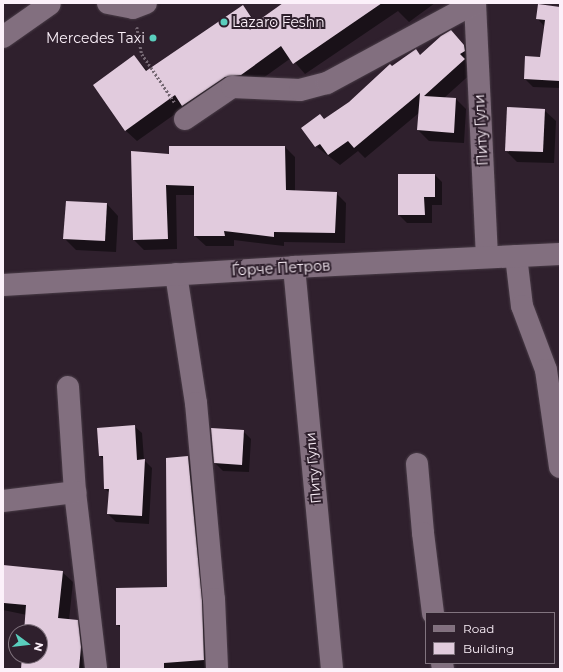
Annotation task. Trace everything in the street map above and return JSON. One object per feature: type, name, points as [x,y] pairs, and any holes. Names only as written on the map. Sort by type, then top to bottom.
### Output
[{"type":"street","points":[[108,3],[139,6]]},
{"type":"street","points":[[185,119],[232,87],[300,90],[326,83],[475,3]]},
{"type":"street","name":"Питу Гули","points":[[475,3],[487,257]]},
{"type":"street","points":[[3,37],[50,4]]},
{"type":"street","name":"Ѓорче Петров","points":[[3,285],[294,267],[560,254]]},
{"type":"street","points":[[516,256],[522,306],[546,370],[560,467]]},
{"type":"street","name":"Питу Гули","points":[[294,267],[332,669]]},
{"type":"street","points":[[176,274],[196,403],[214,599],[217,669]]},
{"type":"street","points":[[68,386],[76,492],[96,669]]},
{"type":"street","points":[[418,464],[422,533],[433,612]]},
{"type":"street","points":[[3,501],[76,492]]},
{"type":"path","points":[[139,6],[142,54],[185,119]]},
{"type":"building","points":[[283,3],[382,3],[293,64],[281,46],[241,75],[225,77],[182,106],[175,95],[125,131],[93,85],[134,55],[146,71],[243,5],[255,23]]},
{"type":"building","points":[[538,4],[560,7],[560,81],[524,79],[525,56],[540,57],[545,20],[536,19]]},
{"type":"building","points":[[451,30],[464,45],[465,51],[460,54],[465,59],[424,96],[456,98],[454,133],[417,130],[420,93],[354,148],[348,141],[328,155],[320,144],[315,147],[301,128],[320,114],[324,119],[349,102],[390,64],[392,66],[416,49],[420,55],[441,36]]},
{"type":"building","points":[[507,107],[545,109],[543,152],[505,151]]},
{"type":"building","points":[[169,146],[285,146],[286,190],[337,192],[335,233],[274,232],[274,237],[224,231],[225,236],[194,236],[194,186],[166,185],[168,239],[133,240],[131,151],[169,154]]},
{"type":"building","points":[[398,174],[435,174],[435,197],[424,197],[425,215],[398,215]]},
{"type":"building","points":[[66,201],[107,203],[105,241],[63,239]]},
{"type":"building","points":[[135,425],[137,460],[145,459],[142,516],[107,514],[109,489],[104,489],[103,456],[99,456],[97,428]]},
{"type":"building","points":[[211,428],[244,430],[242,465],[214,463]]},
{"type":"building","points":[[188,456],[202,600],[204,660],[164,663],[164,669],[120,669],[120,625],[116,625],[116,588],[167,587],[166,458]]},
{"type":"building","points":[[3,565],[63,571],[58,618],[78,620],[81,647],[79,669],[21,669],[21,664],[48,664],[48,624],[25,624],[26,605],[4,603]]},
{"type":"place","name":"Lazaro Feshn","points":[[224,22]]},
{"type":"place","name":"Mercedes Taxi","points":[[153,38]]}]
